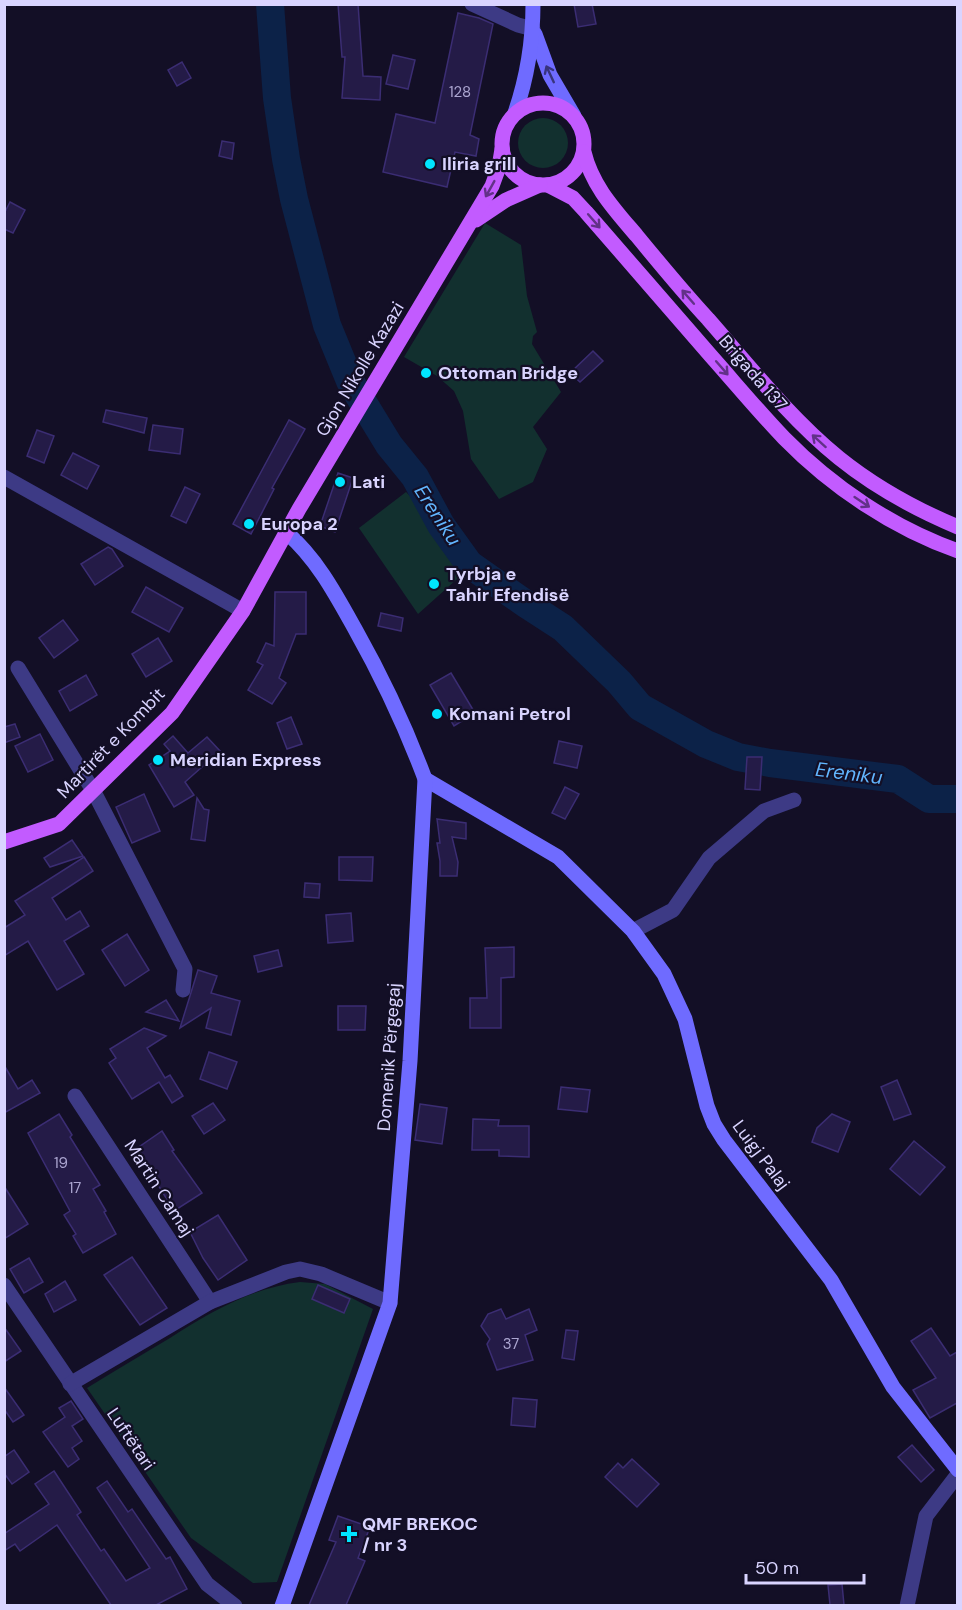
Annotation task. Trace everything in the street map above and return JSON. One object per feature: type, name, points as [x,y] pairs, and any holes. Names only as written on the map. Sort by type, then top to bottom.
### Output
[{"type":"main road","points":[[515,113],[528,69],[533,29],[533,4]]},
{"type":"main road","points":[[533,29],[550,75],[574,116]]},
{"type":"main road","points":[[502,148],[502,135],[507,123],[515,113],[526,106],[539,102],[552,103],[564,107],[574,116]]},
{"type":"main road","name":"Brigada 137","points":[[574,116],[581,126],[585,139],[584,152],[588,168],[604,196],[673,280],[800,423],[840,459],[869,480],[907,503],[957,527]]},
{"type":"main road","name":"Brigada 137","points":[[502,148],[506,162],[514,174],[526,182],[544,185],[573,198],[766,418],[805,458],[849,494],[873,509],[923,537],[957,551]]},
{"type":"main road","name":"Gjon Nikolle Kazazi","points":[[286,532],[497,177],[502,148]]},
{"type":"main road","points":[[467,227],[499,204],[544,185],[561,182],[579,164],[584,152]]},
{"type":"main road","name":"Martirët e Kombit","points":[[5,839],[59,824],[172,714],[243,611],[286,532]]},
{"type":"main road","name":"Domenik Përgegaj","points":[[282,1605],[390,1303],[410,1061],[425,779],[377,669],[325,576],[308,553],[286,532]]},
{"type":"main road","name":"Luigj Palaj","points":[[425,779],[558,857],[633,931],[664,974],[685,1019],[707,1106],[714,1124],[831,1280],[893,1387],[957,1470]]},
{"type":"street","points":[[472,4],[518,25],[533,29]]},
{"type":"street","points":[[4,477],[243,611]]},
{"type":"street","points":[[18,668],[94,792],[185,969],[183,990]]},
{"type":"street","points":[[633,931],[673,910],[709,858],[764,811],[794,800]]},
{"type":"street","name":"Martin Camaj","points":[[75,1096],[210,1302]]},
{"type":"street","points":[[70,1384],[210,1302],[286,1272],[300,1269],[336,1279],[390,1303]]},
{"type":"street","name":"Luftëtari","points":[[4,1285],[207,1584],[235,1605]]},
{"type":"street","points":[[908,1605],[926,1516],[957,1474]]},
{"type":"green space","points":[[538,118],[548,118],[561,125],[568,138],[568,148],[561,161],[548,168],[538,168],[529,164],[522,157],[518,148],[518,138],[522,129],[529,122]]},
{"type":"green space","points":[[485,223],[521,245],[527,296],[537,332],[533,336],[532,344],[561,392],[533,427],[547,449],[533,482],[499,499],[471,459],[463,411],[454,391],[437,376],[404,357]]},
{"type":"green space","points":[[406,492],[476,562],[418,614],[359,528]]},
{"type":"green space","points":[[300,1282],[325,1284],[373,1309],[277,1582],[253,1583],[191,1538],[87,1388],[232,1302],[282,1285]]},
{"type":"building","points":[[338,4],[358,4],[363,76],[381,77],[380,100],[342,98],[345,57],[342,57]]},
{"type":"building","points":[[574,4],[592,4],[596,24],[578,27]]},
{"type":"building","points":[[458,13],[493,24],[470,135],[479,139],[476,156],[455,152],[447,187],[383,172],[396,114],[435,123]]},
{"type":"building","points":[[393,55],[415,60],[408,89],[386,84]]},
{"type":"building","points":[[182,62],[191,78],[177,86],[168,70]]},
{"type":"building","points":[[222,141],[234,143],[232,159],[219,156]]},
{"type":"building","points":[[10,202],[25,210],[13,233],[4,229],[4,214]]},
{"type":"building","points":[[593,351],[603,361],[580,382],[570,373]]},
{"type":"building","points":[[106,410],[147,418],[144,433],[103,422]]},
{"type":"building","points":[[289,420],[305,429],[272,488],[274,489],[251,534],[233,524]]},
{"type":"building","points":[[153,425],[183,429],[180,454],[149,450]]},
{"type":"building","points":[[37,430],[54,436],[44,463],[27,456]]},
{"type":"building","points":[[73,453],[99,466],[87,489],[61,475]]},
{"type":"building","points":[[338,473],[353,478],[335,532],[320,526]]},
{"type":"building","points":[[185,487],[200,494],[186,523],[171,516]]},
{"type":"building","points":[[108,547],[112,549],[123,566],[95,585],[81,564]]},
{"type":"building","points":[[146,587],[183,608],[169,632],[132,612]]},
{"type":"building","points":[[275,592],[306,592],[306,634],[296,634],[279,678],[286,683],[272,704],[248,690],[263,665],[257,662],[266,643],[274,646]]},
{"type":"building","points":[[381,613],[403,618],[401,631],[378,626]]},
{"type":"building","points":[[63,620],[78,640],[54,658],[39,638]]},
{"type":"building","points":[[158,638],[172,661],[146,677],[132,654]]},
{"type":"building","points":[[451,673],[475,713],[454,726],[430,685]]},
{"type":"building","points":[[86,675],[97,695],[70,711],[59,691]]},
{"type":"building","points":[[291,717],[302,744],[287,749],[277,723]]},
{"type":"building","points":[[15,724],[20,737],[4,743],[4,727]]},
{"type":"building","points":[[40,734],[53,760],[28,772],[15,746]]},
{"type":"building","points":[[173,736],[188,753],[207,737],[220,751],[185,782],[194,795],[174,807],[149,765],[170,751],[164,744]]},
{"type":"building","points":[[559,741],[582,746],[577,768],[554,763]]},
{"type":"building","points":[[747,757],[762,757],[760,790],[745,789]]},
{"type":"building","points":[[565,787],[579,794],[565,819],[552,813]]},
{"type":"building","points":[[144,794],[160,831],[132,843],[116,807]]},
{"type":"building","points":[[197,798],[204,809],[209,810],[205,841],[191,839]]},
{"type":"building","points":[[437,819],[466,823],[466,839],[452,837],[458,862],[457,876],[440,876]]},
{"type":"building","points":[[72,840],[83,856],[50,867],[44,858]]},
{"type":"building","points":[[84,857],[93,871],[52,898],[66,920],[80,911],[89,926],[64,941],[84,974],[57,990],[28,941],[4,956],[4,928],[25,915],[15,901]]},
{"type":"building","points":[[339,857],[373,857],[372,881],[339,880]]},
{"type":"building","points":[[305,883],[320,884],[319,898],[304,897]]},
{"type":"building","points":[[351,913],[353,941],[328,943],[326,915]]},
{"type":"building","points":[[127,934],[149,970],[125,986],[102,950]]},
{"type":"building","points":[[514,947],[514,977],[501,978],[501,1028],[470,1028],[470,998],[487,998],[485,948]]},
{"type":"building","points":[[278,950],[282,966],[258,972],[254,956]]},
{"type":"building","points":[[198,970],[217,976],[211,993],[240,1001],[231,1035],[206,1028],[211,1008],[180,1028]]},
{"type":"building","points":[[166,1000],[179,1021],[146,1012]]},
{"type":"building","points":[[338,1006],[366,1006],[365,1030],[338,1030]]},
{"type":"building","points":[[144,1028],[166,1036],[147,1048],[165,1078],[170,1075],[183,1096],[172,1103],[159,1082],[132,1099],[109,1063],[116,1058],[110,1049]]},
{"type":"building","points":[[209,1052],[237,1062],[227,1089],[200,1079]]},
{"type":"building","points":[[4,1065],[18,1089],[32,1080],[40,1093],[4,1113]]},
{"type":"building","points":[[897,1080],[911,1114],[894,1120],[881,1087]]},
{"type":"building","points":[[561,1087],[590,1090],[587,1112],[558,1109]]},
{"type":"building","points":[[213,1103],[225,1120],[204,1134],[192,1116]]},
{"type":"building","points":[[420,1104],[447,1108],[442,1144],[415,1140]]},
{"type":"building","points":[[59,1114],[72,1135],[70,1137],[100,1185],[93,1189],[116,1234],[83,1253],[73,1236],[76,1234],[64,1215],[70,1211],[28,1133]]},
{"type":"building","points":[[832,1114],[850,1122],[838,1152],[812,1142],[817,1128]]},
{"type":"building","points":[[473,1119],[499,1120],[498,1126],[529,1126],[529,1157],[499,1156],[499,1150],[472,1150]]},
{"type":"building","points":[[162,1131],[174,1150],[172,1151],[202,1193],[174,1211],[136,1149]]},
{"type":"building","points":[[914,1141],[945,1167],[920,1195],[890,1169]]},
{"type":"building","points":[[4,1186],[28,1224],[4,1239]]},
{"type":"building","points":[[218,1215],[247,1260],[218,1280],[203,1258],[190,1232]]},
{"type":"building","points":[[132,1257],[167,1308],[140,1325],[104,1275]]},
{"type":"building","points":[[29,1258],[43,1282],[24,1293],[10,1269]]},
{"type":"building","points":[[65,1281],[76,1300],[54,1312],[45,1294]]},
{"type":"building","points":[[318,1285],[350,1299],[344,1313],[312,1299]]},
{"type":"building","points":[[501,1309],[506,1319],[529,1309],[537,1330],[525,1335],[533,1360],[497,1370],[487,1344],[490,1339],[481,1326],[488,1314]]},
{"type":"building","points":[[4,1327],[21,1351],[4,1362]]},
{"type":"building","points":[[931,1328],[950,1356],[957,1352],[957,1403],[930,1418],[913,1390],[936,1378],[911,1341]]},
{"type":"building","points":[[566,1330],[578,1331],[574,1360],[562,1358]]},
{"type":"building","points":[[4,1387],[24,1415],[13,1422],[4,1409]]},
{"type":"building","points":[[513,1398],[537,1400],[535,1427],[511,1425]]},
{"type":"building","points":[[71,1401],[83,1419],[72,1426],[82,1441],[72,1448],[79,1459],[68,1467],[43,1432],[65,1417],[59,1408]]},
{"type":"building","points":[[912,1445],[934,1470],[921,1482],[898,1457]]},
{"type":"building","points":[[14,1450],[29,1472],[12,1484],[4,1473],[4,1457]]},
{"type":"building","points":[[632,1459],[659,1484],[637,1507],[605,1477],[618,1463],[623,1468]]},
{"type":"building","points":[[54,1471],[81,1512],[77,1515],[101,1551],[104,1549],[126,1581],[150,1568],[97,1488],[107,1481],[128,1512],[132,1509],[166,1559],[170,1557],[187,1589],[156,1605],[111,1605],[57,1525],[20,1551],[15,1544],[4,1551],[4,1534],[49,1504],[35,1484]]},
{"type":"building","points":[[338,1516],[370,1527],[358,1558],[365,1561],[346,1605],[309,1605],[336,1542],[329,1540]]},
{"type":"building","points":[[842,1584],[844,1605],[830,1605],[828,1585]]},
{"type":"waterway","name":"Ereniku","points":[[270,4],[277,98],[286,159],[294,199],[327,325],[350,381],[389,445],[415,477],[441,525],[469,564],[563,628],[619,682],[640,707],[706,744],[738,757],[770,763],[898,779],[929,799],[958,799]]},
{"type":"place","name":"Iliria grill","points":[[430,164]]},
{"type":"place","name":"Ottoman Bridge","points":[[426,373]]},
{"type":"place","name":"Lati","points":[[340,482]]},
{"type":"place","name":"Europa 2","points":[[249,524]]},
{"type":"place","name":"Tyrbja e Tahir Efendisë","points":[[434,584]]},
{"type":"place","name":"Komani Petrol","points":[[437,714]]},
{"type":"place","name":"Meridian Express","points":[[158,760]]},
{"type":"place","name":"QMF BREKOC / nr 3","points":[[349,1534]]}]
